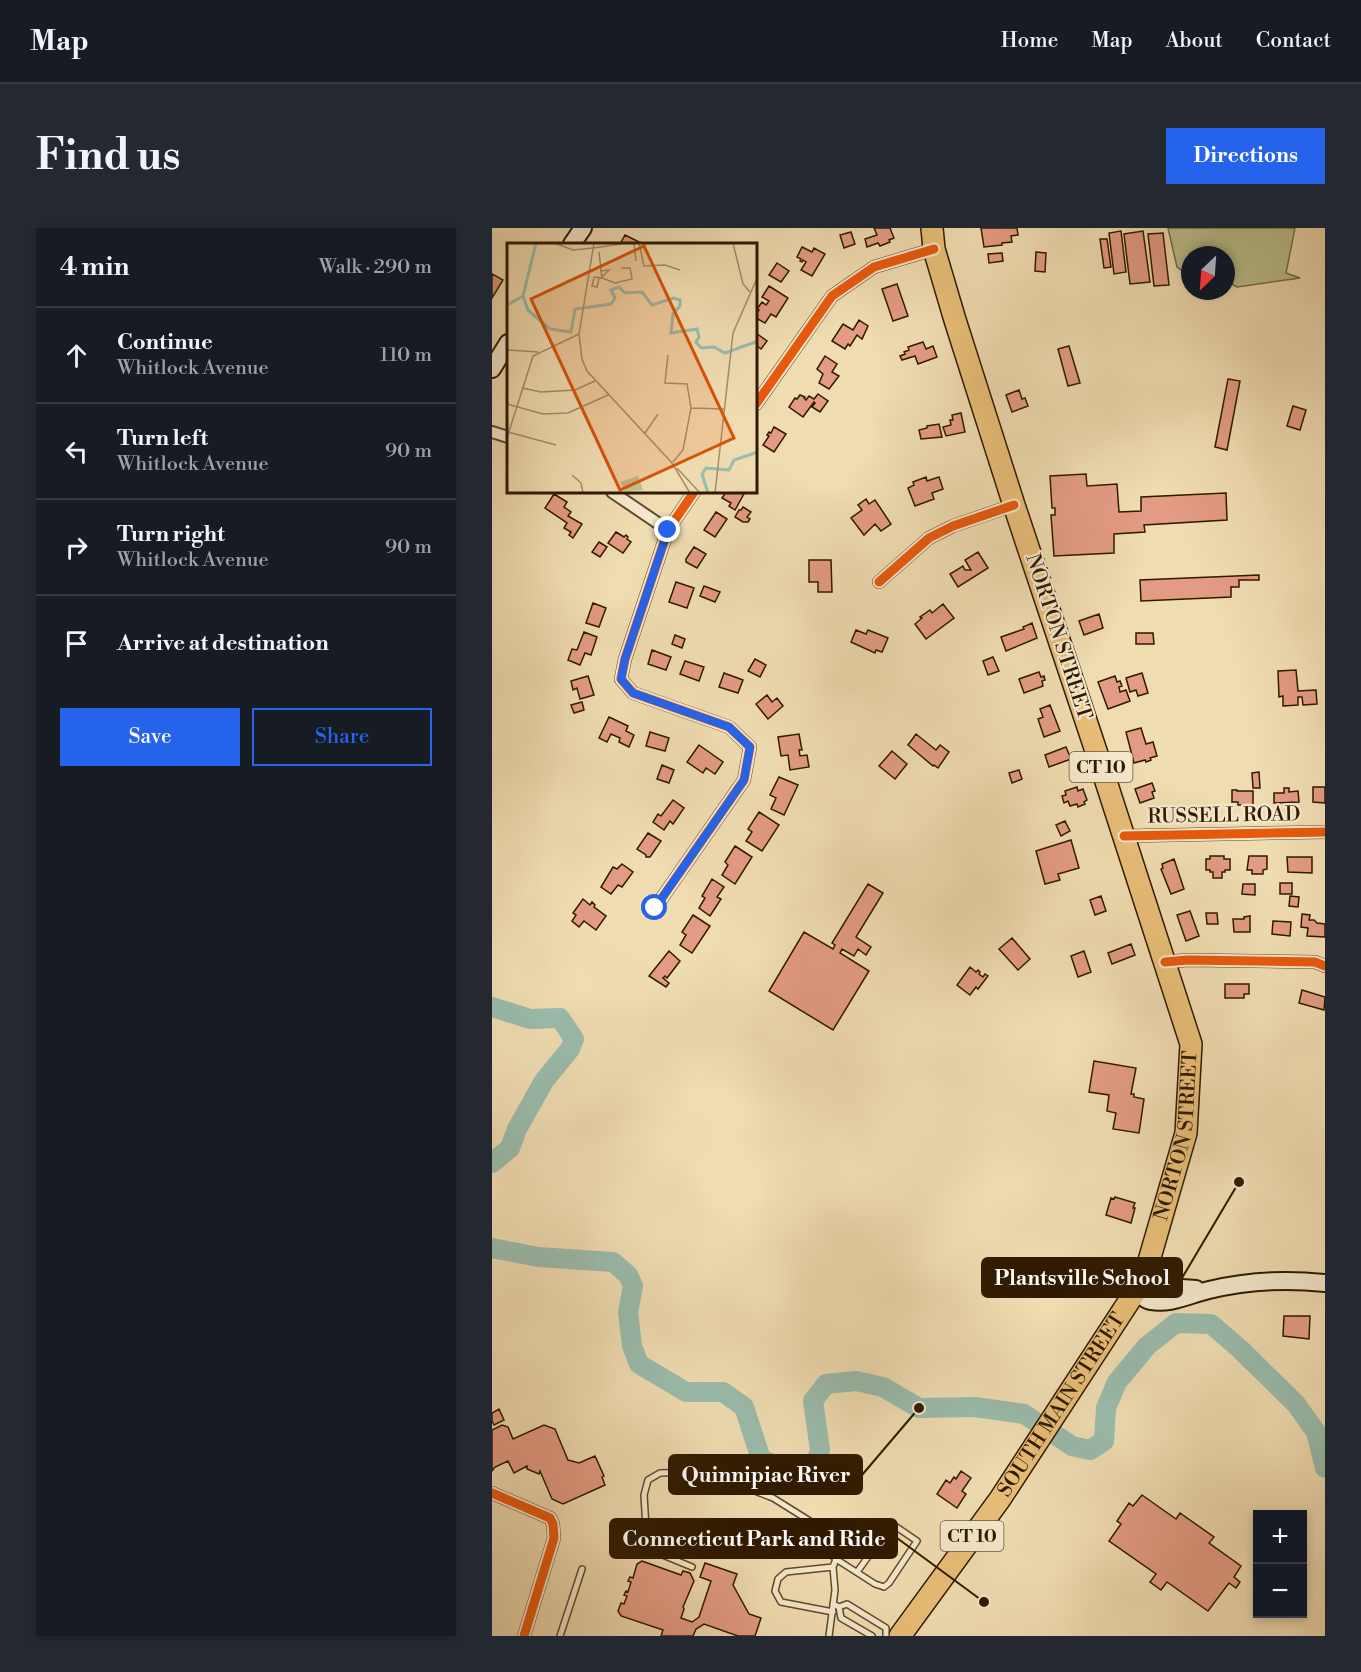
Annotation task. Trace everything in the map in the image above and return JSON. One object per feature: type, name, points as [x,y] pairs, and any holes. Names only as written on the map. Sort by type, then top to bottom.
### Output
[{"type":"highway","name":"NORTON STREET","points":[[933,238],[955,320],[1014,505],[1191,1044],[1186,1133],[1146,1271],[1137,1289]]},
{"type":"highway","name":"SOUTH MAIN STREET","points":[[900,1636],[1000,1499],[1137,1289]]},
{"type":"main road","points":[[573,243],[583,228]]},
{"type":"main road","name":"NORTON STREET","points":[[927,228],[933,238]]},
{"type":"main road","points":[[492,369],[507,345]]},
{"type":"main road","points":[[1137,1289],[1167,1287],[1209,1290],[1265,1282],[1325,1283]]},
{"type":"street","points":[[758,401],[832,296],[874,267],[933,238]]},
{"type":"street","points":[[492,432],[507,438]]},
{"type":"street","points":[[615,494],[668,530]]},
{"type":"street","points":[[655,908],[744,780],[750,747],[729,727],[633,693],[621,679],[625,659],[668,530],[693,494]]},
{"type":"street","points":[[879,582],[929,538],[953,526],[1014,505]]},
{"type":"street","name":"RUSSELL ROAD","points":[[1124,836],[1325,832]]},
{"type":"street","points":[[1165,962],[1188,960],[1315,962],[1325,966]]},
{"type":"street","points":[[492,1493],[550,1518],[553,1524],[554,1538],[524,1636]]},
{"type":"lane","points":[[692,1567],[641,1546],[646,1528],[644,1495],[648,1480],[660,1473],[690,1472],[731,1482],[773,1498],[813,1523],[826,1550],[836,1559],[875,1584],[884,1587],[917,1541],[892,1524],[857,1572]]},
{"type":"lane","points":[[836,1559],[833,1567],[836,1606],[841,1618],[872,1636]]},
{"type":"lane","points":[[832,1612],[781,1602],[775,1591],[778,1579],[786,1572],[833,1567]]},
{"type":"lane","points":[[560,1636],[582,1569]]},
{"type":"lane","points":[[829,1636],[832,1612],[836,1606],[847,1604],[886,1628],[886,1636]]},
{"type":"green space","points":[[1168,228],[1295,228],[1286,273],[1300,278],[1237,287],[1235,286],[1235,246],[1181,246],[1181,270],[1177,267]]},
{"type":"building","points":[[874,228],[890,228],[894,238],[880,246],[878,243],[867,247],[865,239],[877,235]]},
{"type":"building","points":[[981,228],[1017,228],[1018,235],[1011,236],[1012,242],[984,247]]},
{"type":"building","points":[[1121,231],[1126,272],[1114,274],[1109,233]]},
{"type":"building","points":[[1143,231],[1150,282],[1130,284],[1124,234]]},
{"type":"building","points":[[851,232],[855,244],[844,248],[840,235]]},
{"type":"building","points":[[1163,233],[1169,285],[1154,286],[1148,234]]},
{"type":"building","points":[[625,235],[641,243],[621,243]]},
{"type":"building","points":[[1100,239],[1107,239],[1111,267],[1104,268]]},
{"type":"building","points":[[802,247],[812,252],[814,248],[825,254],[812,276],[801,270],[806,262],[800,261],[801,259],[797,257]]},
{"type":"building","points":[[1036,252],[1046,253],[1045,272],[1035,271]]},
{"type":"building","points":[[1002,253],[1003,261],[989,263],[988,254]]},
{"type":"building","points":[[777,263],[789,271],[781,282],[769,275]]},
{"type":"building","points":[[492,274],[503,280],[492,298]]},
{"type":"building","points":[[897,284],[908,316],[893,321],[882,289]]},
{"type":"building","points":[[769,286],[788,298],[776,317],[771,314],[765,323],[758,319],[758,308],[762,302],[766,305],[769,301],[762,297]]},
{"type":"building","points":[[859,320],[868,326],[862,339],[857,335],[850,346],[848,344],[845,349],[832,341],[843,324],[853,330]]},
{"type":"building","points":[[758,334],[767,341],[761,349],[758,347]]},
{"type":"building","points":[[923,342],[926,349],[933,346],[937,357],[918,364],[915,356],[902,360],[900,356],[909,350],[908,347]]},
{"type":"building","points":[[1069,346],[1080,383],[1068,386],[1058,349]]},
{"type":"building","points":[[825,356],[837,364],[832,372],[839,376],[829,389],[819,383],[823,374],[817,369]]},
{"type":"building","points":[[1228,379],[1240,381],[1227,450],[1215,447]]},
{"type":"building","points":[[1019,390],[1028,406],[1012,412],[1006,395]]},
{"type":"building","points":[[818,394],[828,401],[820,412],[812,407],[814,402],[803,417],[789,407],[800,395],[806,400],[809,396],[814,399]]},
{"type":"building","points":[[1293,406],[1306,410],[1300,430],[1287,426]]},
{"type":"building","points":[[961,413],[965,432],[946,436],[943,427],[951,425],[952,415]]},
{"type":"building","points":[[939,424],[942,437],[921,439],[919,430]]},
{"type":"building","points":[[774,427],[786,434],[774,452],[763,445],[769,436],[767,435]]},
{"type":"building","points":[[1086,474],[1087,486],[1117,484],[1119,512],[1141,511],[1141,497],[1226,493],[1227,520],[1144,525],[1145,532],[1114,534],[1114,553],[1054,556],[1051,515],[1055,515],[1055,508],[1052,508],[1050,476]]},
{"type":"building","points":[[926,477],[927,481],[939,477],[943,489],[932,493],[934,499],[915,506],[908,488],[914,485],[913,482]]},
{"type":"building","points":[[554,494],[567,502],[564,507],[571,512],[568,516],[582,524],[573,538],[569,535],[571,532],[564,528],[567,523],[545,508]]},
{"type":"building","points":[[725,494],[744,494],[735,510],[729,506],[731,503],[722,498]]},
{"type":"building","points":[[866,499],[869,504],[875,500],[891,524],[881,531],[875,524],[864,535],[851,518],[862,510],[858,505]]},
{"type":"building","points":[[743,507],[751,512],[747,517],[750,519],[748,522],[735,517]]},
{"type":"building","points":[[716,512],[727,519],[715,537],[704,530]]},
{"type":"building","points":[[616,532],[624,537],[626,535],[631,542],[623,553],[608,543]]},
{"type":"building","points":[[599,542],[607,547],[600,557],[592,552]]},
{"type":"building","points":[[694,547],[706,554],[697,568],[686,562]]},
{"type":"building","points":[[978,552],[988,568],[958,587],[950,574],[963,566],[965,570],[971,570],[965,560]]},
{"type":"building","points":[[809,560],[831,560],[832,592],[818,592],[818,582],[809,582]]},
{"type":"building","points":[[1259,575],[1259,580],[1239,580],[1239,587],[1231,587],[1231,597],[1141,601],[1140,580]]},
{"type":"building","points":[[676,582],[694,588],[687,608],[669,602]]},
{"type":"building","points":[[704,586],[720,592],[715,602],[700,596]]},
{"type":"building","points":[[593,603],[606,608],[599,627],[586,623]]},
{"type":"building","points":[[943,604],[954,618],[926,639],[915,624],[922,618],[920,617],[930,610],[932,613]]},
{"type":"building","points":[[1099,614],[1103,628],[1084,635],[1079,621]]},
{"type":"building","points":[[1032,623],[1037,638],[1006,651],[1001,637],[1024,629],[1023,627]]},
{"type":"building","points":[[856,630],[866,634],[868,630],[888,638],[882,652],[876,650],[875,653],[851,642]]},
{"type":"building","points":[[584,632],[597,637],[591,655],[585,653],[580,665],[568,660],[572,649],[577,650]]},
{"type":"building","points":[[1136,633],[1153,633],[1154,644],[1136,644]]},
{"type":"building","points":[[675,635],[685,639],[682,648],[672,644]]},
{"type":"building","points":[[652,650],[671,657],[666,670],[648,664]]},
{"type":"building","points":[[993,657],[999,671],[988,675],[983,661]]},
{"type":"building","points":[[755,659],[766,665],[760,677],[748,671]]},
{"type":"building","points":[[685,661],[704,667],[699,681],[680,674]]},
{"type":"building","points":[[1296,670],[1298,691],[1316,690],[1317,704],[1303,705],[1302,697],[1298,697],[1298,705],[1283,706],[1283,696],[1279,697],[1278,671]]},
{"type":"building","points":[[1039,672],[1041,677],[1044,676],[1043,686],[1024,693],[1019,679]]},
{"type":"building","points":[[724,673],[743,680],[738,693],[719,687]]},
{"type":"building","points":[[1142,673],[1148,693],[1138,696],[1136,690],[1130,692],[1126,678]]},
{"type":"building","points":[[588,676],[594,695],[580,699],[577,688],[573,690],[571,681]]},
{"type":"building","points":[[1115,676],[1117,682],[1120,681],[1122,686],[1119,687],[1120,692],[1126,690],[1130,701],[1108,709],[1098,682]]},
{"type":"building","points":[[767,695],[772,702],[777,698],[783,706],[768,719],[756,704]]},
{"type":"building","points":[[582,702],[584,710],[574,713],[571,705]]},
{"type":"building","points":[[1050,705],[1060,731],[1044,737],[1038,719],[1043,717],[1040,709]]},
{"type":"building","points":[[609,717],[628,726],[626,731],[634,735],[629,747],[619,742],[620,738],[611,734],[607,742],[599,738]]},
{"type":"building","points":[[1141,728],[1146,744],[1153,742],[1157,756],[1146,762],[1145,760],[1134,763],[1126,732]]},
{"type":"building","points":[[650,732],[669,738],[665,751],[646,746]]},
{"type":"building","points":[[799,734],[802,750],[799,750],[800,756],[807,755],[809,767],[790,770],[788,755],[781,756],[778,737]]},
{"type":"building","points":[[916,734],[936,750],[940,745],[949,752],[938,768],[908,745]]},
{"type":"building","points":[[699,745],[723,762],[715,774],[706,768],[703,773],[687,762]]},
{"type":"building","points":[[1066,747],[1071,759],[1049,767],[1045,755]]},
{"type":"building","points":[[892,751],[907,764],[895,779],[879,766]]},
{"type":"building","points":[[662,765],[674,770],[669,783],[657,779]]},
{"type":"building","points":[[1019,770],[1022,779],[1012,783],[1009,773]]},
{"type":"building","points":[[1259,772],[1260,788],[1253,788],[1252,773]]},
{"type":"building","points":[[779,777],[798,785],[784,815],[771,809],[776,798],[770,795]]},
{"type":"building","points":[[1152,783],[1155,791],[1152,792],[1154,798],[1140,803],[1135,789]]},
{"type":"building","points":[[1077,787],[1078,791],[1083,789],[1087,800],[1085,804],[1078,807],[1077,804],[1070,806],[1068,801],[1064,803],[1062,796],[1066,795],[1065,791]]},
{"type":"building","points":[[1313,787],[1325,787],[1325,803],[1313,802]]},
{"type":"building","points":[[1284,788],[1289,788],[1289,792],[1298,791],[1299,802],[1274,803],[1274,793],[1284,793]]},
{"type":"building","points":[[1232,790],[1253,791],[1253,805],[1238,805],[1238,802],[1232,802]]},
{"type":"building","points":[[673,800],[684,808],[673,824],[670,821],[664,830],[653,822],[658,814],[661,816]]},
{"type":"building","points":[[759,812],[779,825],[762,851],[746,841],[752,832],[748,829]]},
{"type":"building","points":[[1065,821],[1070,831],[1061,836],[1056,825]]},
{"type":"building","points":[[648,833],[661,841],[650,857],[646,857],[637,849]]},
{"type":"building","points":[[1071,840],[1079,868],[1058,874],[1060,880],[1045,884],[1036,851]]},
{"type":"building","points":[[735,846],[752,857],[735,884],[722,875],[728,865],[725,862]]},
{"type":"building","points":[[1210,856],[1224,856],[1224,859],[1230,859],[1230,870],[1222,872],[1222,878],[1213,878],[1213,872],[1206,870],[1206,859],[1210,859]]},
{"type":"building","points":[[1249,856],[1267,856],[1267,869],[1263,870],[1263,874],[1252,874],[1252,870],[1247,870]]},
{"type":"building","points":[[1287,857],[1312,857],[1312,873],[1288,872]]},
{"type":"building","points":[[1174,859],[1184,889],[1171,894],[1161,869],[1162,864]]},
{"type":"building","points":[[622,864],[633,872],[622,887],[618,885],[611,894],[601,887],[613,867],[617,869]]},
{"type":"building","points":[[712,879],[724,887],[717,897],[721,899],[710,916],[699,908],[705,898],[702,896]]},
{"type":"building","points":[[1280,883],[1292,883],[1292,894],[1280,894]]},
{"type":"building","points":[[868,884],[883,893],[856,937],[871,947],[866,955],[858,949],[854,956],[842,949],[840,953],[869,971],[833,1030],[769,991],[804,932],[833,949],[835,945],[832,943]]},
{"type":"building","points":[[1243,884],[1255,884],[1255,895],[1242,894]]},
{"type":"building","points":[[1101,896],[1106,911],[1095,915],[1090,900]]},
{"type":"building","points":[[1290,896],[1299,897],[1298,907],[1289,906]]},
{"type":"building","points":[[583,899],[590,905],[592,902],[594,907],[606,916],[596,930],[584,921],[579,927],[572,921],[576,915],[573,913]]},
{"type":"building","points":[[1190,911],[1199,936],[1186,941],[1177,915]]},
{"type":"building","points":[[1206,913],[1217,913],[1218,924],[1207,924]]},
{"type":"building","points":[[1302,914],[1310,915],[1309,920],[1325,924],[1325,937],[1307,936],[1308,928],[1301,927]]},
{"type":"building","points":[[693,915],[710,926],[692,953],[680,945],[686,935],[682,932]]},
{"type":"building","points":[[1250,916],[1250,932],[1234,932],[1233,919],[1244,919]]},
{"type":"building","points":[[1273,921],[1291,922],[1290,936],[1272,934]]},
{"type":"building","points":[[1012,938],[1030,959],[1018,970],[999,949]]},
{"type":"building","points":[[1131,944],[1135,955],[1112,964],[1108,953]]},
{"type":"building","points":[[669,951],[680,961],[667,978],[665,976],[663,978],[669,983],[666,987],[649,976]]},
{"type":"building","points":[[1084,951],[1091,972],[1078,977],[1071,956]]},
{"type":"building","points":[[970,967],[976,972],[978,970],[983,977],[985,974],[988,976],[970,995],[957,985]]},
{"type":"building","points":[[1225,984],[1249,984],[1249,994],[1244,994],[1244,998],[1225,998]]},
{"type":"building","points":[[1302,990],[1325,997],[1324,1010],[1299,1003]]},
{"type":"building","points":[[1094,1061],[1136,1068],[1131,1094],[1144,1099],[1139,1133],[1113,1129],[1116,1113],[1107,1111],[1109,1095],[1089,1092]]},
{"type":"building","points":[[1111,1198],[1135,1203],[1131,1223],[1106,1215]]},
{"type":"building","points":[[1284,1316],[1310,1316],[1309,1339],[1283,1336]]},
{"type":"building","points":[[499,1409],[504,1420],[494,1425],[492,1413]]},
{"type":"building","points":[[502,1425],[508,1427],[513,1439],[544,1425],[555,1429],[568,1460],[579,1463],[595,1456],[604,1476],[602,1477],[605,1485],[563,1504],[552,1499],[540,1471],[539,1474],[527,1469],[527,1466],[514,1473],[508,1461],[495,1467],[492,1471],[492,1430]]},
{"type":"building","points":[[961,1471],[971,1478],[962,1491],[966,1494],[957,1508],[937,1494],[946,1480],[950,1483]]},
{"type":"building","points":[[1142,1495],[1176,1519],[1180,1513],[1214,1537],[1209,1543],[1241,1566],[1234,1577],[1240,1582],[1236,1588],[1229,1583],[1208,1611],[1167,1582],[1161,1590],[1150,1582],[1156,1574],[1109,1541],[1121,1524],[1117,1521],[1129,1503],[1133,1506]]},
{"type":"building","points":[[642,1561],[681,1575],[683,1571],[690,1573],[694,1581],[681,1618],[692,1622],[699,1617],[711,1581],[700,1577],[705,1563],[737,1574],[733,1585],[749,1614],[761,1618],[755,1636],[738,1636],[704,1624],[696,1629],[693,1636],[661,1636],[663,1630],[621,1616],[618,1611],[627,1596],[624,1595],[626,1591],[628,1592],[631,1582],[628,1581],[630,1577],[633,1578],[637,1564]]},
{"type":"waterway","points":[[492,1007],[530,1019],[560,1018],[574,1039],[570,1049],[544,1081],[517,1129],[510,1148],[492,1163]]},
{"type":"waterway","points":[[492,1248],[538,1257],[613,1262],[628,1275],[633,1286],[628,1312],[632,1346],[639,1364],[686,1392],[723,1392],[744,1407],[761,1459],[782,1468],[793,1470],[815,1464],[820,1450],[813,1401],[826,1384],[856,1381],[883,1387],[919,1408],[975,1407],[1024,1414],[1072,1446],[1090,1450],[1104,1441],[1106,1408],[1117,1382],[1147,1346],[1176,1323],[1211,1324],[1241,1350],[1296,1404],[1316,1432],[1325,1468]]},
{"type":"cycle path","points":[[758,401],[832,296],[874,267],[934,249]]},
{"type":"cycle path","points":[[655,908],[744,780],[750,747],[729,727],[633,693],[621,679],[625,659],[668,530],[693,494]]},
{"type":"cycle path","points":[[879,582],[929,538],[953,526],[1014,505]]},
{"type":"cycle path","points":[[1124,836],[1325,832]]},
{"type":"cycle path","points":[[1165,962],[1188,960],[1315,962],[1325,966]]},
{"type":"cycle path","points":[[492,1493],[550,1518],[553,1524],[554,1538],[524,1636]]},
{"type":"place","name":"Plantsville School","points":[[1239,1182]]},
{"type":"place","name":"Quinnipiac River","points":[[919,1408]]},
{"type":"place","name":"Connecticut Park and Ride","points":[[984,1602]]},
{"type":"route","points":[[655,908],[744,780],[750,747],[729,727],[633,693],[621,679],[625,659],[668,530]]}]
